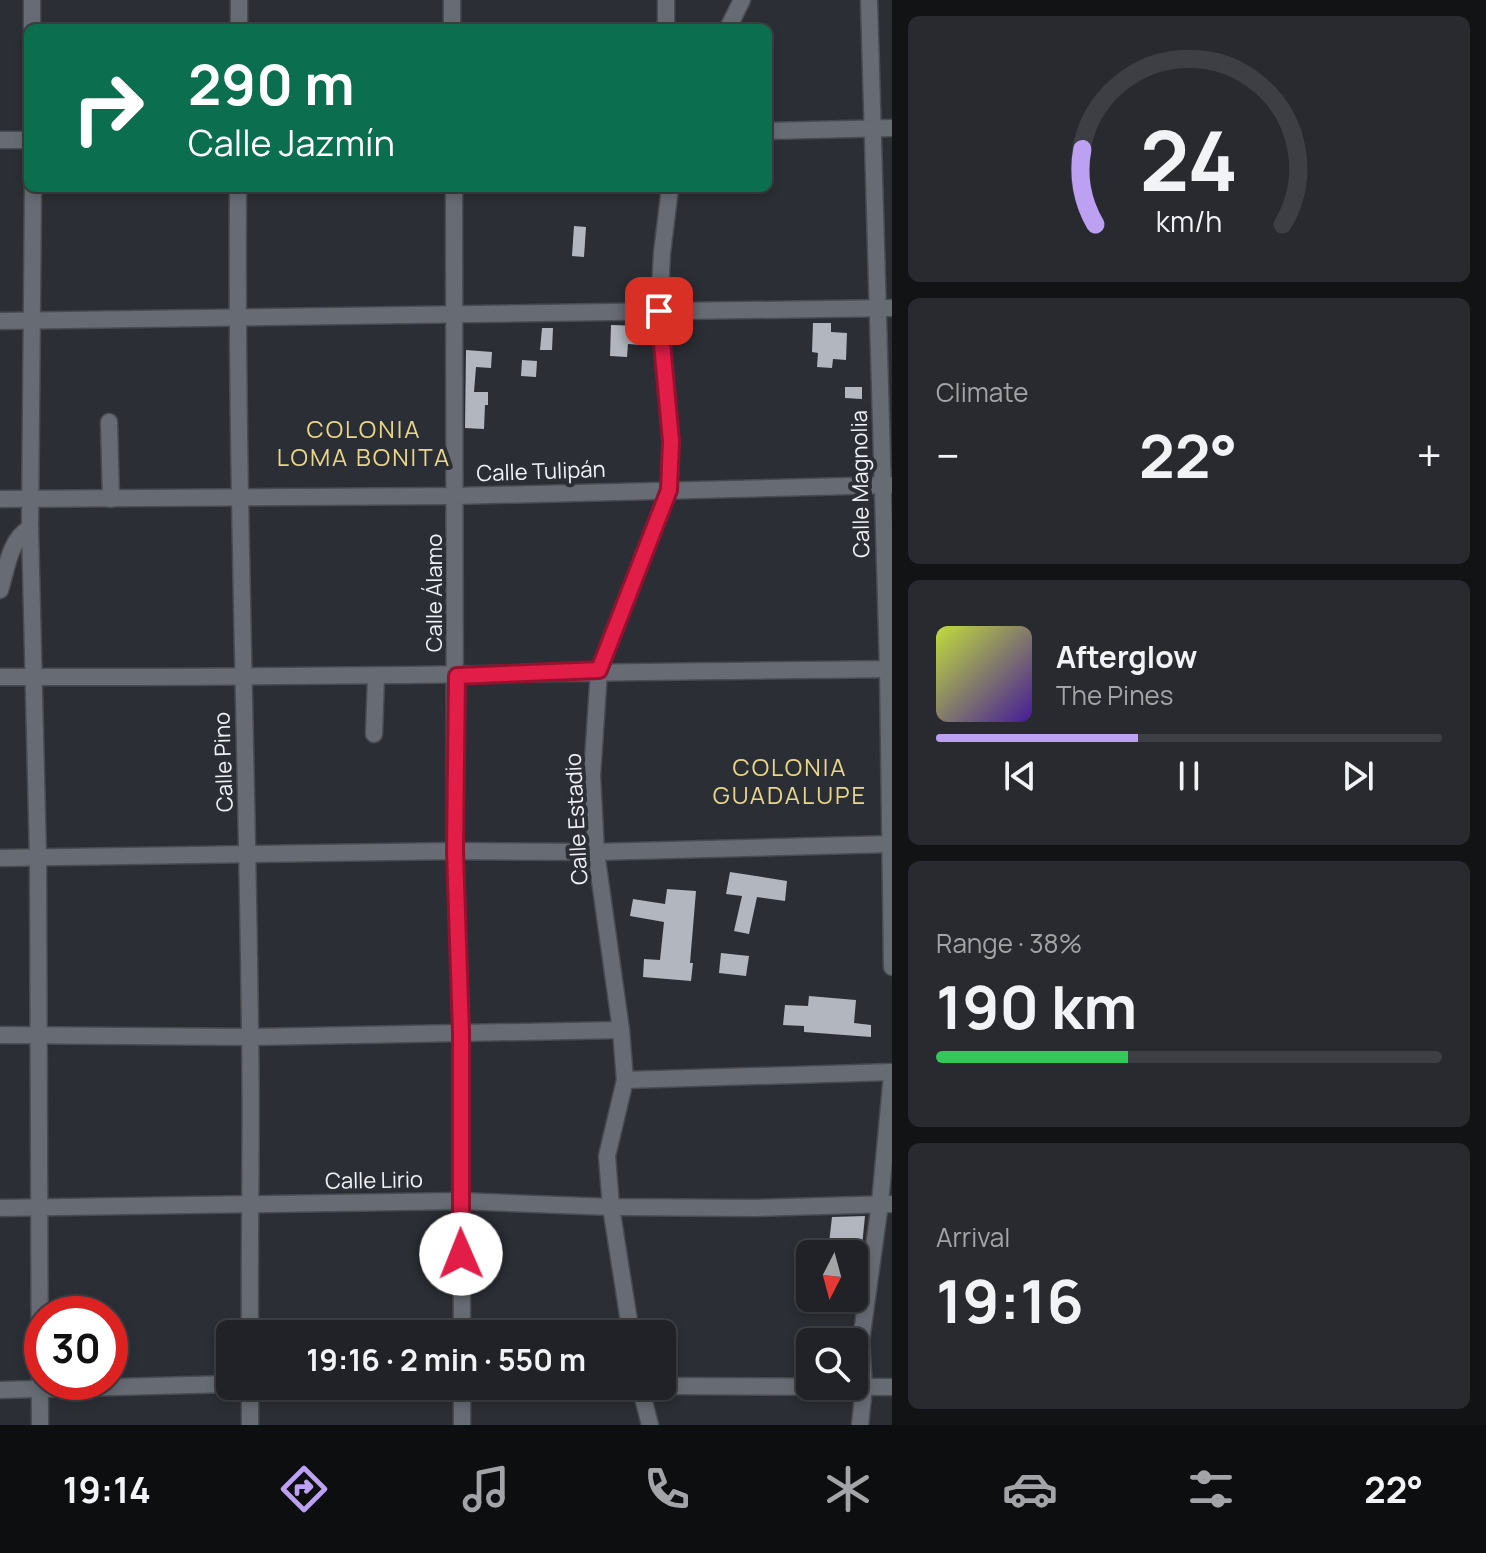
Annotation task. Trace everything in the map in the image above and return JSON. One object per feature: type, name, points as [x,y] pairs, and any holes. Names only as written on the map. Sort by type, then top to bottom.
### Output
[{"type":"street","points":[[32,0],[32,24]]},
{"type":"street","points":[[239,0],[239,24]]},
{"type":"street","points":[[452,0],[452,24]]},
{"type":"street","points":[[666,0],[666,24]]},
{"type":"street","points":[[730,24],[742,0]]},
{"type":"street","name":"Calle Magnolia","points":[[869,0],[873,128],[885,308],[892,967]]},
{"type":"street","points":[[772,131],[892,128]]},
{"type":"street","points":[[0,140],[24,140]]},
{"type":"street","points":[[33,192],[30,528],[38,858],[39,1296]]},
{"type":"street","name":"Calle Pino","points":[[238,192],[242,678],[251,1037],[250,1320]]},
{"type":"street","name":"Calle Álamo","points":[[454,192],[455,851],[461,1033],[462,1320]]},
{"type":"street","name":"Calle Estadio","points":[[629,1320],[611,1207],[607,1156],[625,1080],[596,852],[592,776],[599,670],[669,490],[671,441],[659,311],[670,192]]},
{"type":"street","points":[[0,321],[885,308]]},
{"type":"street","points":[[109,422],[111,499]]},
{"type":"street","name":"Calle Tulipán","points":[[0,499],[455,496],[887,485]]},
{"type":"street","points":[[0,590],[14,542],[30,528]]},
{"type":"street","points":[[0,677],[376,677],[599,670],[890,669]]},
{"type":"street","points":[[374,734],[376,677]]},
{"type":"street","points":[[0,858],[455,851],[596,852],[892,844]]},
{"type":"street","points":[[0,1035],[251,1037],[621,1030]]},
{"type":"street","points":[[625,1080],[892,1073],[886,1204],[863,1328]]},
{"type":"street","name":"Calle Lirio","points":[[0,1208],[460,1201],[611,1207],[755,1208],[886,1204]]},
{"type":"street","points":[[128,1387],[216,1384]]},
{"type":"street","points":[[676,1386],[796,1387]]},
{"type":"street","points":[[868,1388],[892,1387]]},
{"type":"street","points":[[0,1390],[24,1389]]},
{"type":"street","points":[[40,1400],[40,1425]]},
{"type":"street","points":[[250,1400],[250,1425]]},
{"type":"street","points":[[462,1400],[462,1425]]},
{"type":"street","points":[[644,1400],[650,1425]]},
{"type":"street","points":[[860,1425],[863,1400]]},
{"type":"building","points":[[574,226],[586,227],[584,257],[572,256]]},
{"type":"building","points":[[813,323],[831,323],[831,332],[847,333],[846,360],[833,359],[832,368],[817,367],[818,353],[812,352]]},
{"type":"building","points":[[611,325],[642,326],[641,345],[628,344],[627,357],[610,356]]},
{"type":"building","points":[[542,328],[553,328],[552,350],[540,350]]},
{"type":"building","points":[[466,350],[492,352],[491,368],[476,367],[474,392],[488,392],[484,429],[465,428]]},
{"type":"building","points":[[522,360],[537,361],[536,377],[521,376]]},
{"type":"building","points":[[845,387],[862,387],[862,399],[845,398]]},
{"type":"building","points":[[730,872],[787,881],[785,901],[757,897],[749,934],[734,931],[742,896],[726,894]]},
{"type":"building","points":[[667,889],[696,891],[691,981],[643,977],[644,959],[660,960],[664,922],[630,916],[633,899],[665,904]]},
{"type":"building","points":[[721,953],[749,956],[746,976],[719,973]]},
{"type":"building","points":[[809,996],[856,1000],[854,1023],[871,1025],[871,1037],[804,1032],[804,1026],[783,1025],[785,1005],[808,1006]]},
{"type":"building","points":[[865,1216],[863,1240],[829,1240],[832,1217]]},
{"type":"district","name":"COLONIA LOMA BONITA","points":[[364,442]]},
{"type":"district","name":"COLONIA GUADALUPE","points":[[790,780]]},
{"type":"route","points":[[461,1254],[461,1033],[455,851],[457,676],[599,670],[669,490],[671,441],[659,311]]}]
